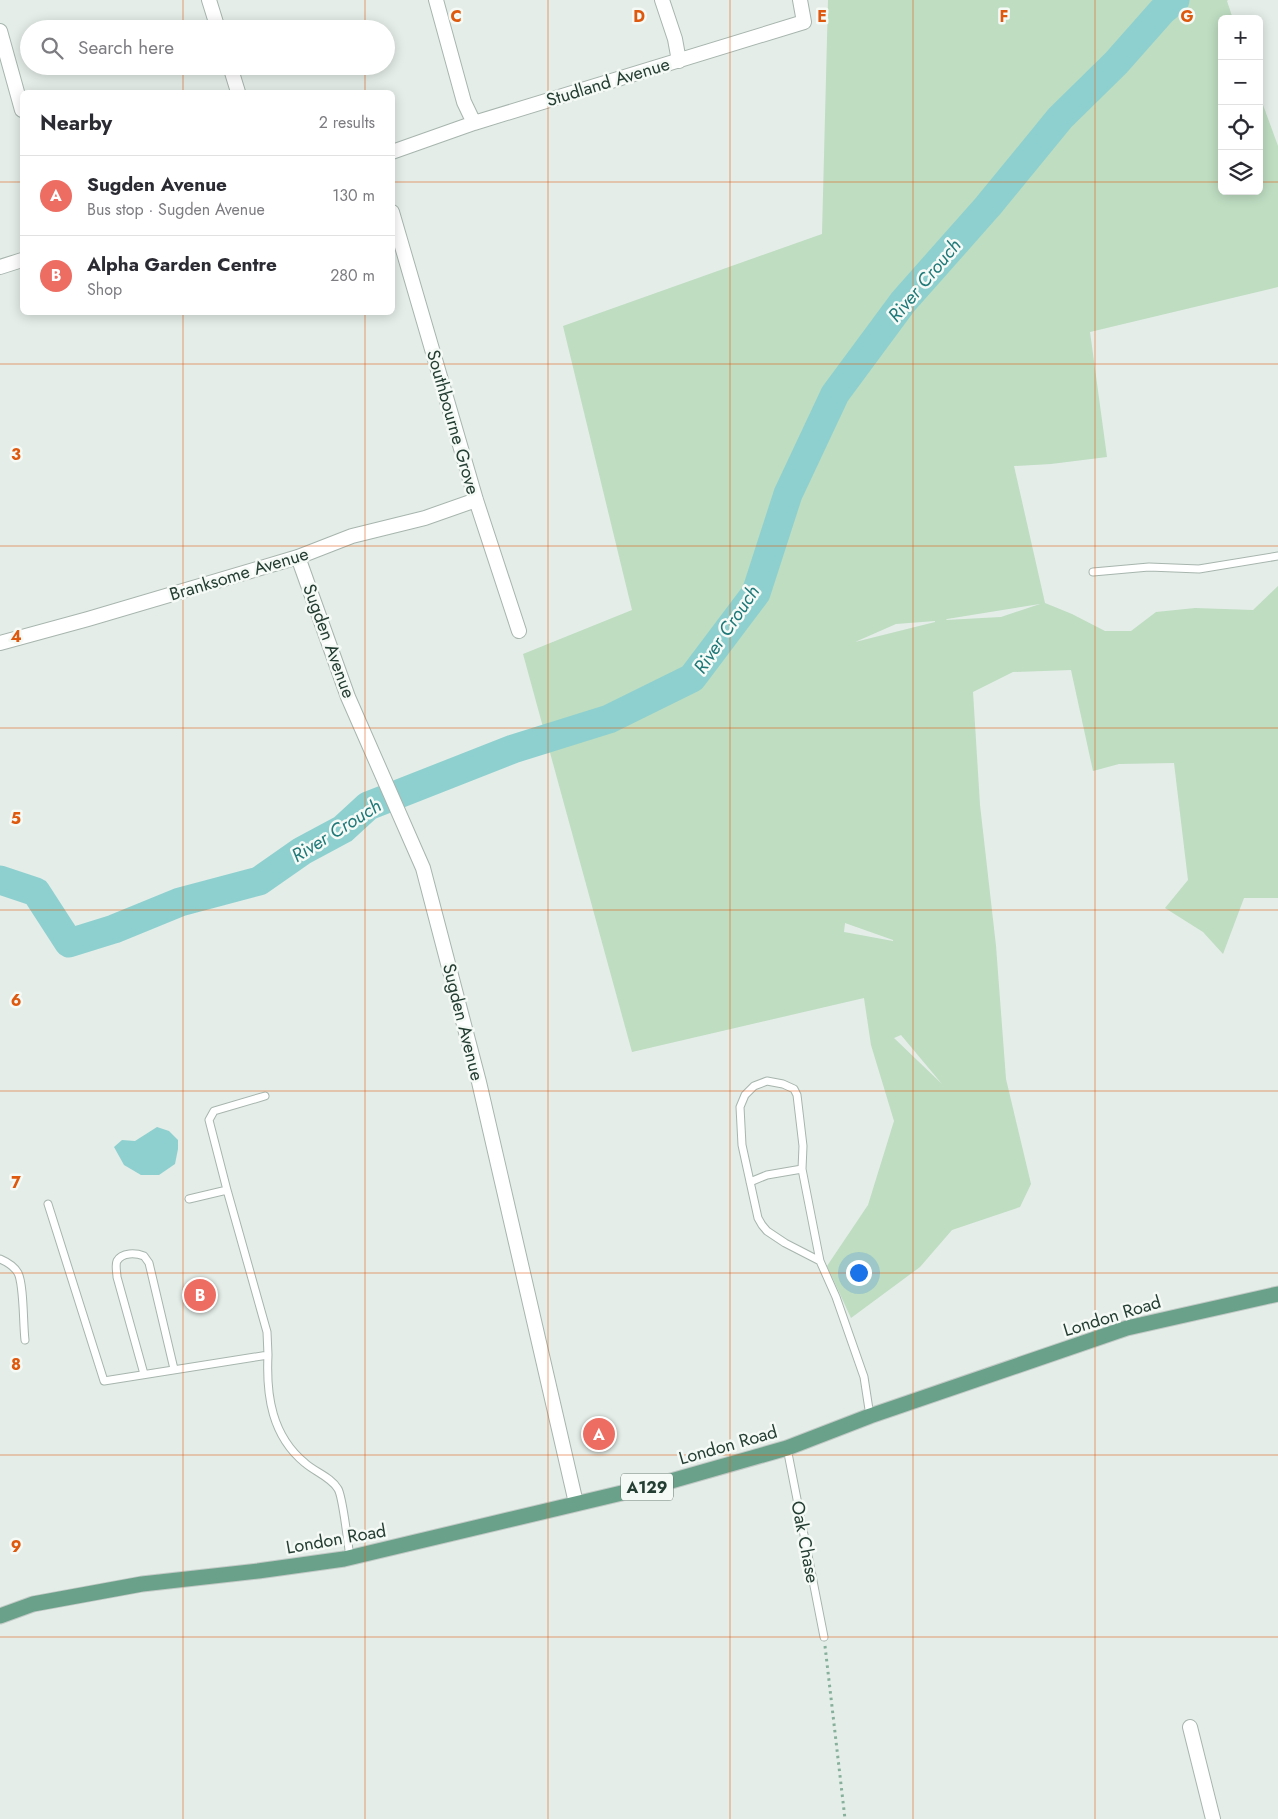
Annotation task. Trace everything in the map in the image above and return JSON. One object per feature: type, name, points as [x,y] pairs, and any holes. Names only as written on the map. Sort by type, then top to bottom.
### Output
[{"type":"main road","name":"London Road","points":[[0,1616],[34,1604],[142,1584],[350,1558],[664,1483],[787,1448],[870,1416],[1127,1328],[1278,1294]]},
{"type":"street","points":[[209,0],[215,20]]},
{"type":"street","points":[[436,0],[464,102],[474,124]]},
{"type":"street","points":[[662,0],[675,39],[679,60]]},
{"type":"street","name":"Studland Avenue","points":[[395,151],[474,124],[804,22],[800,0]]},
{"type":"street","points":[[0,31],[20,103]]},
{"type":"street","points":[[233,75],[237,90]]},
{"type":"street","name":"Southbourne Grove","points":[[395,222],[476,500],[519,631]]},
{"type":"street","points":[[0,267],[20,261]]},
{"type":"street","name":"Branksome Avenue","points":[[0,642],[88,619],[298,558],[352,536],[425,518],[476,500]]},
{"type":"street","name":"Sugden Avenue","points":[[298,558],[348,697],[423,868],[479,1082],[576,1504]]},
{"type":"street","points":[[1190,1727],[1213,1819]]},
{"type":"lane","points":[[1093,572],[1148,567],[1199,568],[1278,556]]},
{"type":"lane","points":[[820,1261],[785,1243],[762,1226],[758,1218],[742,1145],[740,1107],[745,1095],[754,1086],[767,1081],[783,1084],[794,1090],[797,1095],[803,1146],[802,1169],[820,1261],[836,1297],[864,1377],[870,1416]]},
{"type":"lane","points":[[265,1096],[214,1111],[209,1120],[267,1332],[268,1396],[279,1431],[294,1452],[305,1463],[330,1480],[339,1490],[350,1558]]},
{"type":"lane","points":[[750,1182],[767,1175],[802,1169]]},
{"type":"lane","points":[[189,1199],[227,1190]]},
{"type":"lane","points":[[48,1204],[104,1381],[268,1355]]},
{"type":"lane","points":[[144,1374],[116,1267],[118,1260],[122,1256],[131,1254],[144,1256],[149,1263],[174,1369]]},
{"type":"lane","points":[[0,1259],[8,1263],[18,1274],[22,1288],[25,1340]]},
{"type":"lane","name":"Oak Chase","points":[[787,1448],[824,1637]]},
{"type":"path","points":[[824,1637],[845,1819]]},
{"type":"green space","points":[[828,0],[1228,0],[1232,15],[1218,15],[1218,195],[1263,195],[1263,105],[1278,146],[1278,287],[1090,332],[1107,457],[1051,464],[1014,466],[1045,603],[1105,631],[1131,631],[1156,612],[1195,608],[1253,610],[1278,586],[1278,898],[1244,898],[1223,954],[1203,932],[1165,908],[1188,880],[1174,763],[1119,764],[1093,771],[1071,670],[1013,672],[973,692],[980,805],[996,946],[1006,1079],[1031,1184],[1020,1207],[952,1230],[920,1267],[851,1318],[827,1266],[868,1205],[894,1121],[871,1045],[864,998],[632,1052],[523,654],[632,610],[563,326],[822,234]],"holes":[[[1040,604],[1001,617],[946,620],[947,619]],[[935,622],[855,642],[896,624]],[[845,923],[893,940],[893,941],[844,932]],[[901,1035],[942,1084],[894,1038]]]},
{"type":"water","points":[[157,1127],[169,1131],[178,1140],[175,1164],[159,1175],[141,1175],[124,1165],[114,1147],[122,1140],[135,1141]]},
{"type":"waterway","name":"River Crouch","points":[[0,880],[36,892],[69,943],[114,929],[180,902],[259,881],[302,851],[343,829],[368,806],[513,749],[609,719],[692,678],[756,593],[788,494],[835,394],[903,302],[988,206],[1060,118],[1116,63],[1162,11],[1175,0]]},
{"type":"place","name":"Alpha Garden Centre","points":[[200,1295]]},
{"type":"place","name":"Sugden Avenue","points":[[599,1434]]}]
